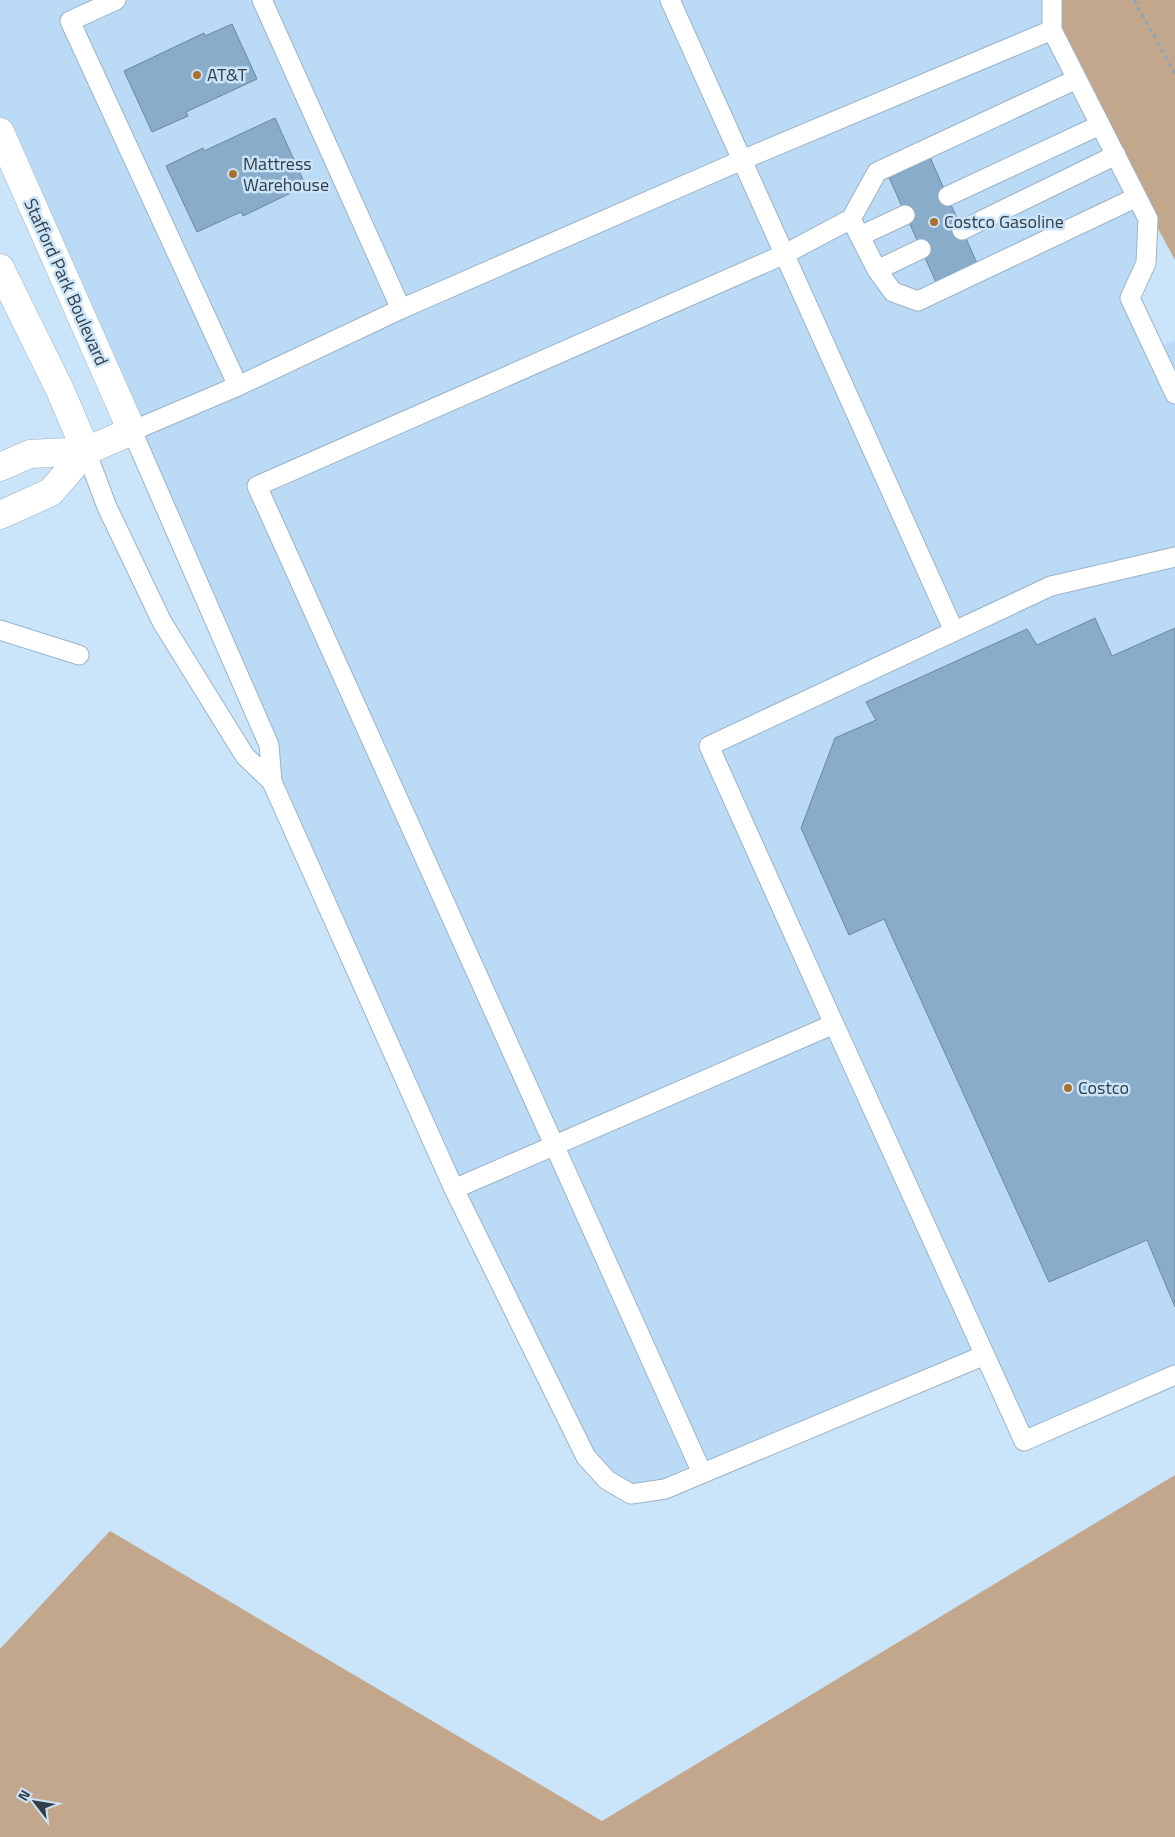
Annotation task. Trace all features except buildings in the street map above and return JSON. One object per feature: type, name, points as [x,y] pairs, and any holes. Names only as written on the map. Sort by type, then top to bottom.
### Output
[{"type":"street","name":"Stafford Park Boulevard","points":[[0,132],[132,431]]},
{"type":"street","points":[[0,268],[60,390],[86,451]]},
{"type":"street","points":[[0,467],[30,454],[86,451],[132,431]]},
{"type":"street","points":[[0,515],[51,492],[86,451]]},
{"type":"lane","points":[[116,0],[70,21],[238,386]]},
{"type":"lane","points":[[262,0],[401,309]]},
{"type":"lane","points":[[670,0],[954,631]]},
{"type":"lane","points":[[1052,0],[1052,30],[1148,218],[1146,263],[1130,298],[1175,394]]},
{"type":"lane","points":[[985,1355],[664,1489],[631,1494],[607,1480],[586,1457],[454,1190],[272,782],[269,746],[132,431],[238,386],[401,309],[742,160],[1052,30]]},
{"type":"lane","points":[[702,1473],[257,486],[785,254],[850,219],[877,172],[1077,79]]},
{"type":"lane","points":[[948,196],[1100,125]]},
{"type":"lane","points":[[962,230],[1116,155]]},
{"type":"lane","points":[[850,219],[877,270],[893,292],[918,301],[1137,197]]},
{"type":"lane","points":[[860,236],[905,215]]},
{"type":"lane","points":[[877,270],[921,249]]},
{"type":"lane","points":[[86,451],[108,507],[162,622],[245,756],[272,782]]},
{"type":"lane","points":[[1175,557],[1051,586],[709,746],[1024,1441],[1175,1375]]},
{"type":"lane","points":[[0,630],[79,655]]},
{"type":"lane","points":[[454,1190],[834,1024]]},
{"type":"path","points":[[1134,0],[1175,74]]},
{"type":"shaded area","points":[[0,0],[1052,0],[1148,219],[1130,299],[1154,349],[1175,340],[1175,1375],[1024,1441],[985,1355],[631,1494],[586,1457],[272,782],[269,745],[0,132]]},
{"type":"shaded area","points":[[1052,0],[1175,0],[1175,260],[1077,79]]},
{"type":"shaded area","points":[[1175,1475],[1175,1837],[0,1837],[0,1649],[110,1531],[602,1821]]},
{"type":"place","name":"AT&T","points":[[197,75]]},
{"type":"place","name":"Mattress Warehouse","points":[[233,174]]},
{"type":"place","name":"Costco Gasoline","points":[[934,222]]},
{"type":"place","name":"Costco","points":[[1068,1088]]}]
